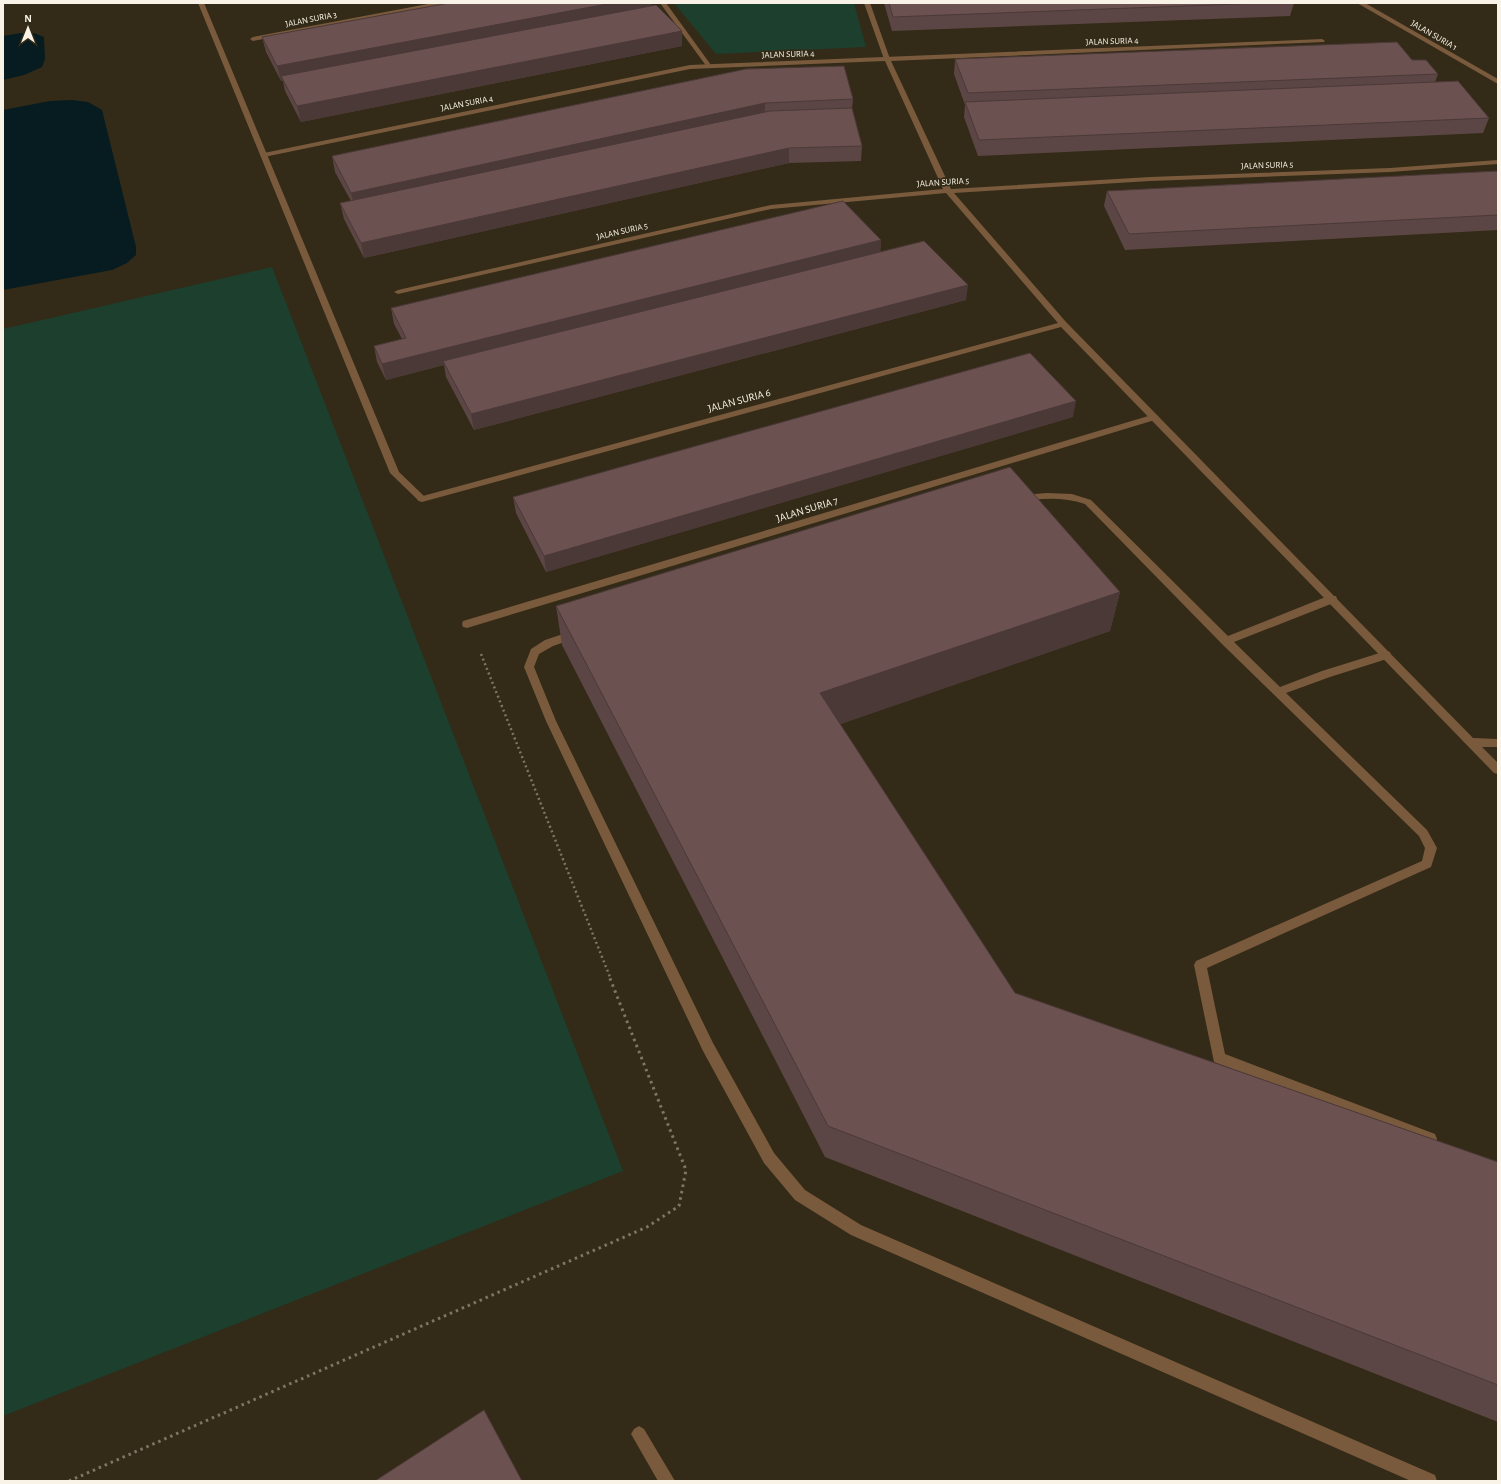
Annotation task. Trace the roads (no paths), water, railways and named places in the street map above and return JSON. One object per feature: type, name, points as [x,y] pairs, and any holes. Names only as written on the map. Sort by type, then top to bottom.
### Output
[{"type":"street","points":[[201,3],[264,155]]},
{"type":"street","name":"JALAN SURIA 3","points":[[253,39],[443,3]]},
{"type":"street","points":[[663,3],[709,66]]},
{"type":"street","points":[[867,3],[887,59],[948,191],[1063,324],[1498,770]]},
{"type":"street","name":"JALAN SURIA 1","points":[[1360,3],[1498,82]]},
{"type":"street","name":"JALAN SURIA 4","points":[[264,155],[690,67],[1322,41]]},
{"type":"street","name":"JALAN SURIA 6","points":[[264,155],[395,472],[422,499],[1063,324]]},
{"type":"street","name":"JALAN SURIA 5","points":[[398,292],[771,207],[948,191],[1150,179],[1390,170],[1498,162]]},
{"type":"street","name":"JALAN SURIA 7","points":[[467,624],[1155,417]]},
{"type":"street","points":[[1013,500],[1035,496],[1076,497],[1088,502],[1226,641],[1423,833],[1431,848],[1427,864],[1200,965],[1220,1058],[1439,1142]]},
{"type":"street","points":[[1226,641],[1332,599]]},
{"type":"street","points":[[586,631],[549,643],[535,652],[529,666],[551,721],[708,1047],[769,1158],[800,1195],[856,1230],[1429,1481]]},
{"type":"street","points":[[1278,692],[1326,674],[1386,655]]},
{"type":"street","points":[[1471,742],[1498,743]]},
{"type":"street","points":[[639,1434],[668,1481]]},
{"type":"water","points":[[21,33],[34,33],[44,37],[45,59],[42,67],[24,75],[3,80],[3,36]]},
{"type":"water","points":[[72,100],[88,102],[102,110],[136,247],[136,255],[127,263],[112,270],[3,290],[3,110],[50,101]]}]
